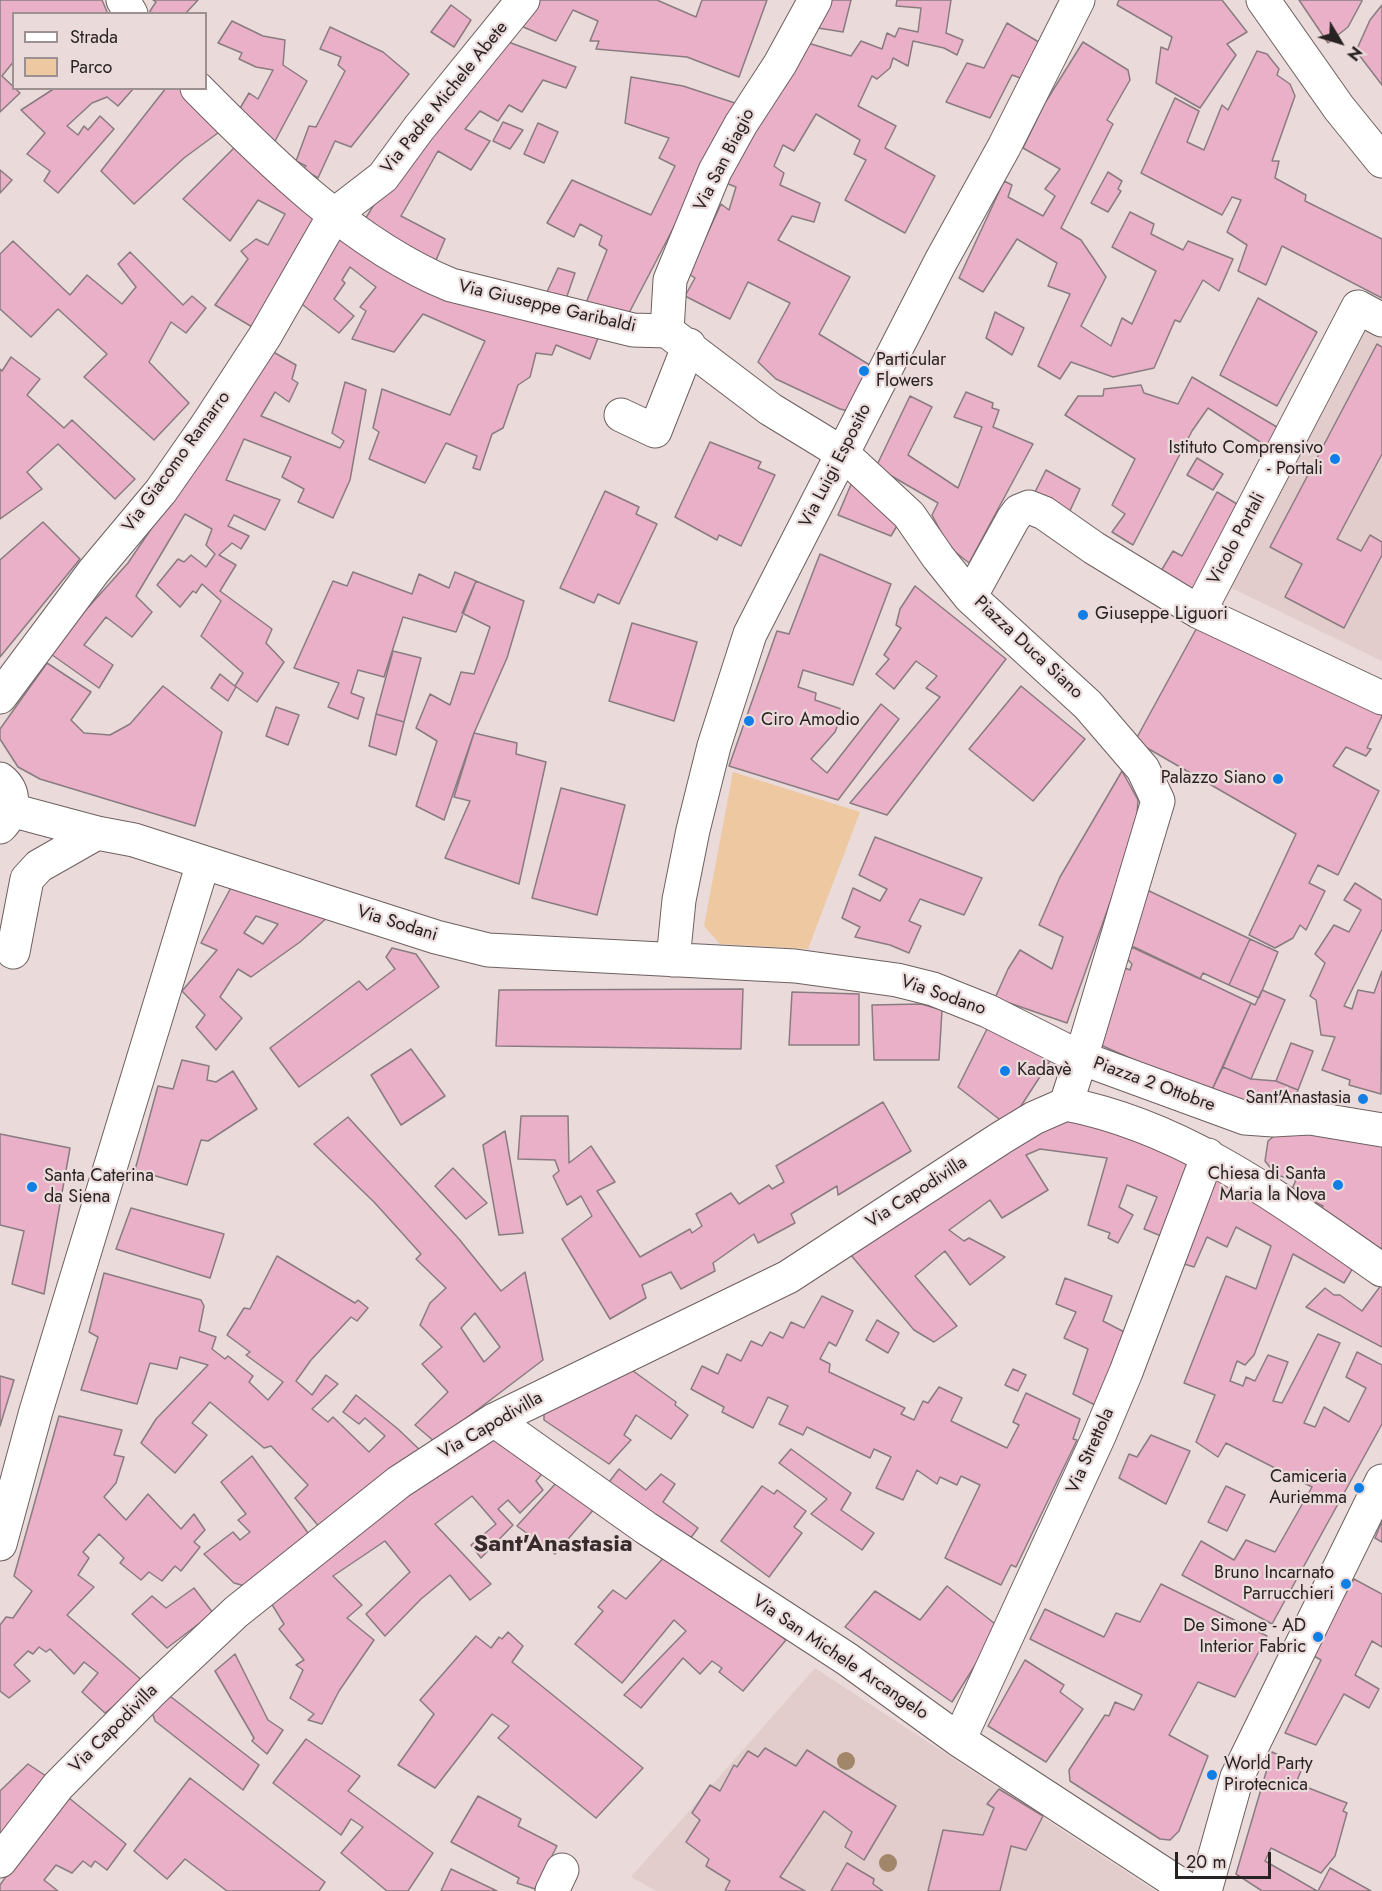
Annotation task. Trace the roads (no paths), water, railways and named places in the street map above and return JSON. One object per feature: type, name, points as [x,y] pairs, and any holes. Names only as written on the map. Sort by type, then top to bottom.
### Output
[{"type":"street","name":"Via Padre Michele Abete","points":[[335,214],[383,177],[523,0]]},
{"type":"street","name":"Via San Biagio","points":[[621,415],[655,431],[678,338],[669,280],[716,171],[815,0]]},
{"type":"street","name":"Via Luigi Esposito","points":[[673,960],[679,900],[693,830],[714,746],[750,634],[940,261],[1004,147],[1078,0]]},
{"type":"street","points":[[1263,0],[1339,108],[1382,160]]},
{"type":"street","name":"Via Giuseppe Garibaldi","points":[[199,90],[282,170],[335,214],[427,275],[451,285],[573,313],[633,330],[678,338]]},
{"type":"street","name":"Via Giacomo Ramarro","points":[[0,697],[94,571],[160,490],[207,425],[265,336],[335,214]]},
{"type":"street","name":"Vicolo Portali","points":[[1199,612],[1370,313]]},
{"type":"street","points":[[678,338],[770,408],[842,453],[909,515],[938,557],[970,597]]},
{"type":"street","name":"Piazza Duca Siano","points":[[1081,1058],[1158,801],[1143,769],[1088,705],[970,597],[1013,519],[1019,511],[1029,507],[1044,513],[1199,612]]},
{"type":"street","points":[[1199,612],[1382,698]]},
{"type":"street","points":[[0,779],[10,790],[6,818]]},
{"type":"street","name":"Via Sodani","points":[[6,818],[134,840],[436,937],[488,950],[795,966]]},
{"type":"street","points":[[13,952],[27,879],[39,866],[97,833]]},
{"type":"street","points":[[0,1544],[36,1411],[203,862]]},
{"type":"street","name":"Via Sodano","points":[[795,966],[844,971],[933,989],[988,1011],[1081,1058]]},
{"type":"street","name":"Piazza 2 Ottobre","points":[[1066,1104],[1081,1058],[1245,1118],[1273,1120],[1310,1118],[1382,1130]]},
{"type":"street","points":[[1066,1104],[1129,1119],[1208,1155],[1296,1210],[1382,1270]]},
{"type":"street","name":"Via Capodivilla","points":[[0,1861],[58,1786],[236,1612],[399,1482],[494,1420],[788,1277],[1001,1138],[1034,1118],[1066,1104]]},
{"type":"street","name":"Via Strettola","points":[[959,1740],[1099,1436],[1208,1155]]},
{"type":"street","name":"Via San Michele Arcangelo","points":[[494,1420],[646,1528],[847,1659],[959,1740],[1190,1891]]},
{"type":"street","points":[[1205,1891],[1237,1777],[1382,1481]]},
{"type":"place","name":"Particular Flowers","points":[[864,371]]},
{"type":"place","name":"Istituto Comprensivo - Portali","points":[[1335,459]]},
{"type":"place","name":"Giuseppe Liguori","points":[[1083,615]]},
{"type":"place","name":"Ciro Amodio","points":[[749,721]]},
{"type":"place","name":"Palazzo Siano","points":[[1278,779]]},
{"type":"place","name":"Kadavè","points":[[1005,1071]]},
{"type":"place","name":"Sant'Anastasia","points":[[1363,1099]]},
{"type":"place","name":"Chiesa di Santa Maria la Nova","points":[[1338,1185]]},
{"type":"place","name":"Santa Caterina da Siena","points":[[32,1187]]},
{"type":"place","name":"Camiceria Auriemma","points":[[1359,1488]]},
{"type":"place","name":"Bruno Incarnato Parrucchieri","points":[[1346,1584]]},
{"type":"place","name":"De Simone - AD Interior Fabric","points":[[1318,1637]]},
{"type":"place","name":"World Party Pirotecnica","points":[[1212,1775]]},
{"type":"district","name":"Sant'Anastasia","points":[[553,1545]]}]
